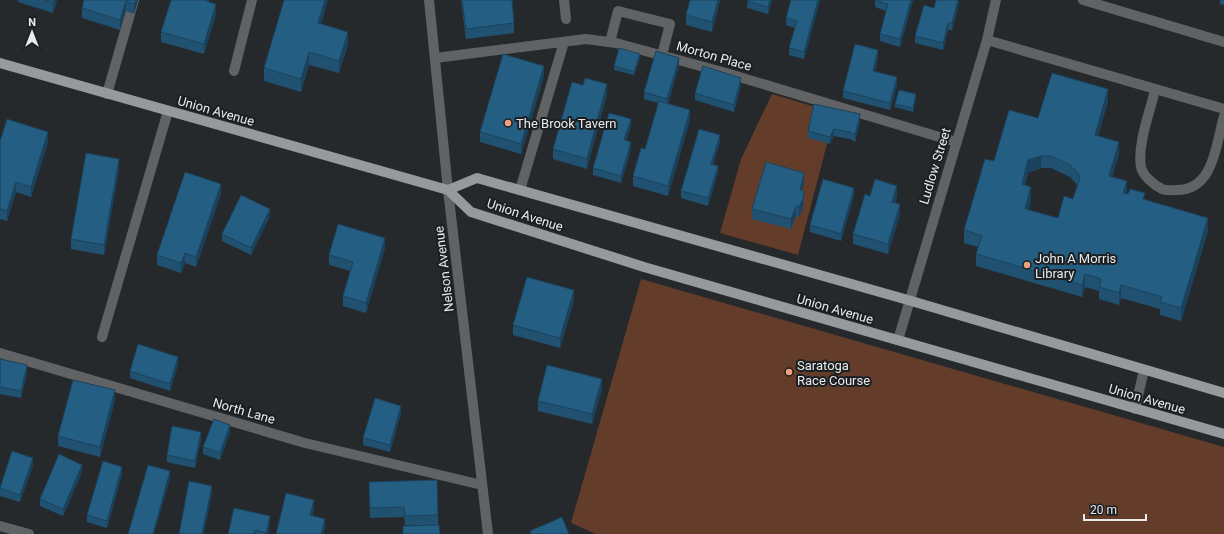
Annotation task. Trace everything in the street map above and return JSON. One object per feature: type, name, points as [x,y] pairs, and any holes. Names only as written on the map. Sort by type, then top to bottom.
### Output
[{"type":"main road","name":"Union Avenue","points":[[0,63],[448,190],[471,212],[644,267],[1224,434]]},
{"type":"main road","name":"Union Avenue","points":[[448,190],[477,178],[908,300],[1224,393]]},
{"type":"street","points":[[107,94],[134,0]]},
{"type":"street","points":[[234,71],[252,0]]},
{"type":"street","name":"Nelson Avenue","points":[[429,0],[448,190],[488,534]]},
{"type":"street","points":[[564,0],[566,19]]},
{"type":"street","name":"Ludlow Street","points":[[898,340],[908,300],[987,40],[996,0]]},
{"type":"street","points":[[1083,0],[1224,42]]},
{"type":"street","points":[[610,42],[618,11],[670,24],[662,55]]},
{"type":"street","name":"Morton Place","points":[[435,58],[586,39],[610,42],[726,73],[956,142]]},
{"type":"street","points":[[987,40],[1224,109]]},
{"type":"street","points":[[520,190],[564,42]]},
{"type":"street","points":[[1155,90],[1140,154],[1142,170],[1149,180],[1163,190],[1184,190],[1200,184],[1209,171],[1224,116]]},
{"type":"street","points":[[102,337],[168,111]]},
{"type":"street","name":"North Lane","points":[[0,353],[305,443],[482,485]]},
{"type":"street","points":[[1135,409],[1144,370]]},
{"type":"street","points":[[0,526],[29,534]]},
{"type":"shaded area","points":[[772,94],[835,113],[798,255],[720,233],[741,159]]},
{"type":"shaded area","name":"Saratoga Race Course","points":[[641,279],[1224,447],[1224,534],[596,534],[571,523]]},
{"type":"building","points":[[45,0],[54,0],[53,3]]},
{"type":"building","points":[[84,0],[136,0],[134,4],[126,1],[120,20],[82,8]]},
{"type":"building","points":[[171,0],[206,0],[216,4],[204,44],[161,32]]},
{"type":"building","points":[[284,0],[325,0],[318,23],[348,32],[339,61],[309,52],[301,79],[264,68]]},
{"type":"building","points":[[462,0],[512,0],[514,23],[466,29]]},
{"type":"building","points":[[690,0],[718,0],[712,22],[686,15]]},
{"type":"building","points":[[770,0],[768,7],[747,1]]},
{"type":"building","points":[[791,0],[818,0],[804,52],[789,48],[797,21],[786,18]]},
{"type":"building","points":[[875,0],[911,0],[900,39],[880,34],[888,4]]},
{"type":"building","points":[[936,0],[958,0],[952,23],[948,23],[943,43],[915,36],[924,5],[934,8]]},
{"type":"building","points":[[855,44],[878,50],[873,71],[897,77],[890,103],[843,91]]},
{"type":"building","points":[[619,48],[640,54],[634,72],[614,66]]},
{"type":"building","points":[[656,51],[679,58],[667,99],[644,92]]},
{"type":"building","name":"The Brook Tavern","points":[[503,54],[544,66],[521,144],[480,132]]},
{"type":"building","points":[[703,66],[741,78],[734,105],[695,93]]},
{"type":"building","points":[[1052,73],[1108,89],[1095,135],[1119,142],[1109,176],[1127,181],[1123,193],[1128,194],[1130,189],[1145,193],[1143,199],[1208,218],[1181,308],[1160,302],[1162,297],[1121,285],[1119,293],[1099,287],[1101,279],[1085,274],[1082,285],[976,254],[982,236],[964,230],[985,159],[994,161],[1009,110],[1038,118]],"holes":[[[1041,156],[1051,156],[1070,165],[1078,173],[1080,178],[1073,199],[1064,196],[1058,218],[1025,209],[1031,187],[1022,184],[1028,160]]]},
{"type":"building","points":[[585,78],[607,84],[587,159],[553,149],[572,82],[583,85]]},
{"type":"building","points":[[899,90],[916,94],[913,108],[895,104]]},
{"type":"building","points":[[659,101],[690,110],[668,186],[633,176],[641,148],[645,149]]},
{"type":"building","points":[[814,104],[860,114],[855,135],[850,132],[834,129],[830,137],[808,131]]},
{"type":"building","points":[[609,113],[631,119],[624,140],[631,142],[621,176],[593,168]]},
{"type":"building","points":[[7,119],[48,132],[31,187],[16,182],[7,211],[0,209],[0,141]]},
{"type":"building","points":[[699,129],[720,135],[711,164],[718,166],[708,198],[681,191]]},
{"type":"building","points":[[86,153],[119,159],[104,245],[71,239]]},
{"type":"building","points":[[766,162],[804,173],[800,190],[804,191],[803,199],[799,207],[796,206],[791,219],[752,209]]},
{"type":"building","points":[[185,172],[221,184],[196,257],[185,253],[181,263],[157,255]]},
{"type":"building","points":[[823,179],[854,188],[841,234],[810,225]]},
{"type":"building","points":[[875,179],[897,186],[892,202],[900,204],[888,244],[853,234],[865,194],[870,196]]},
{"type":"building","points":[[241,195],[270,209],[251,248],[222,234]]},
{"type":"building","points":[[338,224],[385,238],[366,303],[343,296],[353,262],[329,255]]},
{"type":"building","points":[[527,277],[574,290],[560,338],[513,325]]},
{"type":"building","points":[[138,344],[178,357],[170,384],[130,371]]},
{"type":"building","points":[[0,359],[27,365],[21,391],[0,387]]},
{"type":"building","points":[[547,365],[602,379],[592,414],[538,401]]},
{"type":"building","points":[[73,380],[115,390],[100,447],[58,436]]},
{"type":"building","points":[[375,398],[401,406],[390,445],[363,438]]},
{"type":"building","points":[[214,419],[230,425],[220,453],[203,447]]},
{"type":"building","points":[[172,426],[201,432],[195,461],[167,455]]},
{"type":"building","points":[[12,451],[33,458],[20,495],[0,488]]},
{"type":"building","points":[[59,454],[82,465],[63,509],[40,499]]},
{"type":"building","points":[[103,461],[122,467],[107,521],[87,515]]},
{"type":"building","points":[[148,465],[170,471],[153,534],[128,534]]},
{"type":"building","points":[[437,480],[438,515],[405,516],[404,507],[370,508],[369,482]]},
{"type":"building","points":[[189,481],[212,486],[202,534],[179,534]]},
{"type":"building","points":[[286,493],[314,500],[310,515],[325,519],[321,534],[276,534]]},
{"type":"building","points":[[234,508],[270,516],[266,533],[255,530],[254,534],[228,534]]},
{"type":"building","points":[[562,517],[569,534],[531,534],[530,531]]},
{"type":"building","points":[[439,525],[440,534],[403,534],[403,526]]},
{"type":"place","name":"The Brook Tavern","points":[[508,123]]},
{"type":"place","name":"John A Morris Library","points":[[1027,265]]},
{"type":"place","name":"Saratoga Race Course","points":[[789,372]]}]
